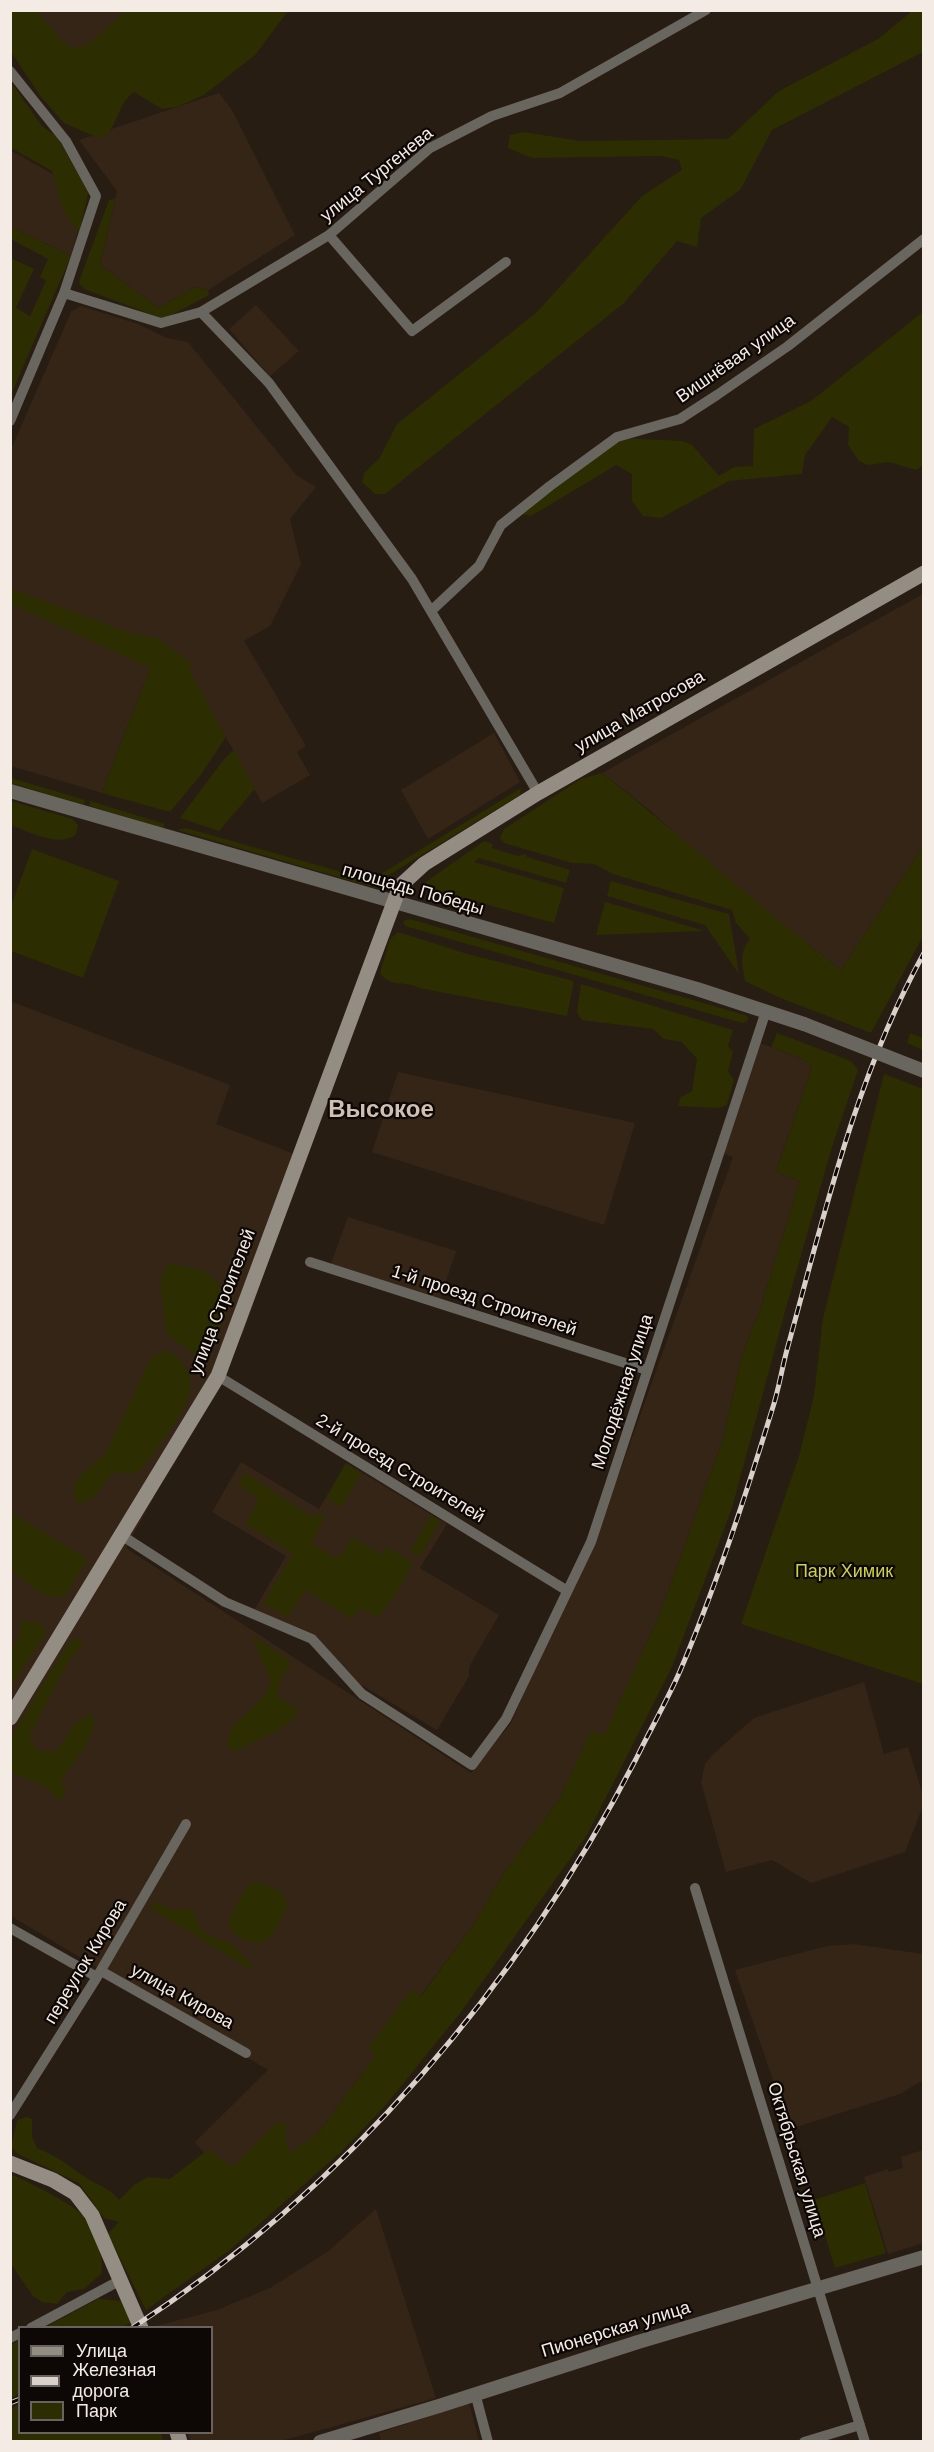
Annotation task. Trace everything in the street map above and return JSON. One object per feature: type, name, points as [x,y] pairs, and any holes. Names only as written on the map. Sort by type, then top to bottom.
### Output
[{"type":"main road","name":"улица Матросова","points":[[392,903],[404,881],[424,864],[538,793],[924,573]]},
{"type":"main road","name":"улица Строителей","points":[[10,1718],[218,1376],[392,903]]},
{"type":"main road","points":[[10,2163],[53,2180],[75,2193],[92,2215],[140,2326]]},
{"type":"street","name":"улица Тургенева","points":[[64,293],[161,324],[201,312],[329,236],[430,148],[492,116],[560,93],[706,10]]},
{"type":"street","points":[[10,71],[66,141],[96,196],[64,293],[10,421]]},
{"type":"street","points":[[329,236],[412,331],[506,262]]},
{"type":"street","name":"Вишнёвая улица","points":[[431,611],[479,566],[501,525],[550,486],[617,437],[680,418],[717,395],[788,346],[924,239]]},
{"type":"street","points":[[201,312],[269,383],[412,579],[538,793]]},
{"type":"street","name":"площадь Победы","points":[[10,791],[392,903],[698,989],[804,1024],[924,1071]]},
{"type":"street","name":"Молодёжная улица","points":[[121,1535],[225,1602],[312,1639],[362,1694],[472,1765],[506,1719],[591,1542],[766,1011]]},
{"type":"street","name":"1-й проезд Строителей","points":[[310,1262],[647,1370]]},
{"type":"street","name":"2-й проезд Строителей","points":[[218,1376],[566,1590]]},
{"type":"street","name":"переулок Кирова","points":[[10,2115],[99,1974],[186,1824]]},
{"type":"street","name":"Октябрьская улица","points":[[694,1888],[865,2442]]},
{"type":"street","name":"улица Кирова","points":[[10,1928],[246,2053]]},
{"type":"street","name":"Пионерская улица","points":[[320,2442],[924,2257]]},
{"type":"street","points":[[35,2326],[119,2281]]},
{"type":"street","points":[[475,2393],[488,2442]]},
{"type":"street","points":[[804,2442],[860,2425]]},
{"type":"shaded area","points":[[10,11],[144,11],[48,90]]},
{"type":"shaded area","points":[[219,93],[232,110],[295,235],[208,290],[195,287],[159,308],[100,265],[117,191],[79,140]]},
{"type":"shaded area","points":[[10,150],[88,194],[71,256],[11,227]]},
{"type":"shaded area","points":[[256,305],[299,351],[270,376],[229,329]]},
{"type":"shaded area","points":[[81,306],[138,324],[167,338],[188,342],[296,475],[316,487],[290,519],[301,564],[270,626],[244,641],[306,746],[297,752],[310,775],[262,803],[222,730],[150,668],[102,793],[11,766],[11,449],[71,312]]},
{"type":"shaded area","points":[[923,594],[923,847],[841,970],[744,894],[647,808],[602,773]]},
{"type":"shaded area","points":[[494,733],[520,782],[428,839],[401,790]]},
{"type":"shaded area","points":[[10,1001],[230,1085],[216,1124],[302,1157],[244,1331],[126,1548],[471,1773],[511,1723],[618,1477],[733,1157],[721,1153],[757,1042],[803,1059],[812,1066],[776,1172],[800,1181],[759,1313],[742,1355],[723,1440],[659,1616],[604,1736],[591,1732],[560,1798],[503,1874],[474,1924],[318,2133],[242,2198],[195,2142],[268,2070],[11,1916]]},
{"type":"shaded area","points":[[398,1072],[635,1123],[604,1225],[372,1152]]},
{"type":"shaded area","points":[[348,1217],[456,1251],[440,1299],[330,1266]]},
{"type":"shaded area","points":[[241,1462],[319,1509],[346,1463],[447,1524],[420,1568],[499,1615],[469,1667],[469,1676],[437,1730],[353,1680],[326,1647],[254,1610],[286,1556],[212,1512]]},
{"type":"shaded area","points":[[864,1682],[884,1754],[908,1747],[923,1795],[923,1806],[905,1852],[811,1883],[772,1860],[726,1872],[701,1782],[705,1764],[754,1718]]},
{"type":"shaded area","points":[[853,1944],[923,1954],[923,2080],[900,2094],[790,2129],[735,1970],[827,1946]]},
{"type":"shaded area","points":[[923,2150],[923,2243],[888,2254],[864,2177],[888,2169],[889,2172],[903,2168],[901,2157]]},
{"type":"shaded area","points":[[376,2209],[436,2398],[281,2441],[190,2441],[187,2434],[213,2434],[213,2326],[156,2326],[217,2310],[270,2288],[327,2252]]},
{"type":"shaded area","points":[[469,2403],[479,2441],[381,2441],[379,2433]]},
{"type":"green space","points":[[10,11],[36,11],[63,42],[74,48],[87,45],[126,11],[288,11],[255,55],[204,95],[177,107],[162,109],[134,92],[128,97],[103,138],[64,123],[41,97],[11,52]]},
{"type":"green space","points":[[912,11],[923,11],[923,52],[772,130],[740,190],[701,218],[697,247],[677,241],[624,303],[385,494],[375,494],[362,482],[364,473],[379,459],[397,424],[537,312],[642,196],[682,170],[679,160],[661,156],[532,158],[508,148],[510,135],[524,132],[580,141],[728,139],[779,91],[878,39]]},
{"type":"green space","points":[[10,81],[42,126],[57,137],[84,184],[88,194],[79,233],[64,212],[52,171],[11,148]]},
{"type":"green space","points":[[115,199],[100,265],[159,308],[195,287],[208,290],[209,295],[164,319],[84,289],[79,283],[81,276],[109,200]]},
{"type":"green space","points":[[11,227],[71,256],[11,395],[11,258],[34,269],[16,308],[30,316],[46,281],[40,277],[48,259],[11,239]]},
{"type":"green space","points":[[923,312],[924,465],[916,470],[889,462],[868,465],[859,461],[848,445],[849,427],[832,417],[805,455],[802,474],[729,481],[661,518],[643,516],[632,501],[632,474],[616,465],[531,516],[522,514],[622,438],[682,441],[692,445],[719,476],[734,467],[753,466],[754,429],[811,401]]},
{"type":"green space","points":[[10,588],[130,633],[158,638],[191,663],[189,670],[226,737],[200,776],[170,812],[102,793],[150,668],[11,604]]},
{"type":"green space","points":[[234,750],[255,789],[219,831],[180,818],[225,758]]},
{"type":"green space","points":[[602,773],[841,970],[923,847],[923,936],[871,1033],[778,997],[745,981],[743,954],[750,939],[736,923],[732,910],[613,874],[594,864],[572,863],[504,843],[500,838],[504,829],[581,779]]},
{"type":"green space","points":[[11,778],[85,800],[84,805],[11,783]]},
{"type":"green space","points":[[521,788],[520,795],[384,878],[376,877]]},
{"type":"green space","points":[[11,801],[72,819],[78,825],[76,834],[62,840],[53,839],[11,825]]},
{"type":"green space","points":[[90,801],[165,824],[163,828],[89,806]]},
{"type":"green space","points":[[186,828],[380,883],[376,888],[177,830]]},
{"type":"green space","points":[[484,841],[493,844],[492,848],[518,856],[526,854],[527,857],[570,870],[566,883],[479,858],[474,862],[564,888],[554,923],[420,886]]},
{"type":"green space","points":[[32,849],[119,881],[83,978],[11,951],[11,906]]},
{"type":"green space","points":[[611,881],[729,914],[739,974],[705,925],[607,896]]},
{"type":"green space","points":[[606,902],[705,931],[596,935]]},
{"type":"green space","points":[[410,919],[749,1018],[742,1023],[405,926],[403,921]]},
{"type":"green space","points":[[398,932],[471,955],[574,981],[567,1016],[388,981],[380,973],[390,939]]},
{"type":"green space","points":[[581,984],[733,1030],[728,1046],[733,1052],[728,1071],[734,1080],[727,1105],[718,1108],[678,1106],[681,1097],[692,1091],[697,1059],[682,1042],[664,1039],[653,1029],[582,1020],[577,1013]]},
{"type":"green space","points":[[777,1033],[851,1061],[858,1070],[832,1147],[732,1508],[672,1667],[587,1835],[461,2012],[385,2106],[341,2152],[231,2249],[146,2310],[108,2234],[119,2222],[104,2218],[79,2183],[18,2154],[11,2147],[17,2120],[27,2117],[32,2119],[32,2137],[37,2148],[107,2189],[119,2200],[134,2185],[148,2177],[170,2179],[205,2152],[211,2151],[231,2166],[236,2164],[273,2125],[284,2122],[287,2127],[285,2138],[290,2153],[318,2133],[376,2055],[368,2048],[412,1989],[421,1996],[474,1924],[503,1874],[560,1798],[591,1731],[604,1735],[659,1616],[723,1440],[742,1355],[759,1313],[800,1181],[776,1172],[812,1067],[803,1059],[771,1047]]},
{"type":"green space","points":[[910,1033],[923,1038],[923,1050],[907,1043]]},
{"type":"green space","name":"Парк Химик","points":[[884,1074],[923,1089],[923,1684],[741,1624],[799,1456],[814,1396],[823,1318]]},
{"type":"green space","points":[[173,1264],[202,1270],[219,1283],[225,1317],[201,1358],[172,1339],[166,1331],[160,1281],[167,1265]]},
{"type":"green space","points":[[169,1351],[186,1368],[191,1382],[189,1395],[175,1423],[140,1471],[129,1474],[113,1472],[94,1497],[78,1504],[73,1494],[78,1478],[107,1451],[149,1361],[158,1353]]},
{"type":"green space","points":[[346,1463],[361,1473],[341,1507],[326,1498]]},
{"type":"green space","points":[[245,1473],[311,1516],[321,1514],[325,1517],[311,1543],[335,1558],[344,1552],[352,1537],[382,1555],[387,1546],[413,1563],[400,1588],[378,1618],[360,1608],[352,1619],[306,1590],[287,1617],[263,1604],[293,1553],[245,1524],[257,1503],[256,1497],[237,1484]]},
{"type":"green space","points":[[10,1512],[88,1559],[65,1596],[50,1596],[43,1593],[11,1569]]},
{"type":"green space","points":[[431,1515],[440,1520],[420,1557],[410,1551]]},
{"type":"green space","points":[[21,1621],[41,1623],[46,1633],[11,1687],[11,1651],[20,1633]]},
{"type":"green space","points":[[253,1636],[289,1660],[290,1667],[281,1677],[277,1696],[299,1711],[289,1723],[271,1734],[237,1750],[230,1750],[227,1745],[232,1727],[266,1694],[271,1682]]},
{"type":"green space","points":[[80,1639],[83,1644],[70,1659],[30,1735],[35,1748],[51,1752],[60,1747],[75,1724],[89,1714],[94,1716],[94,1727],[87,1744],[60,1782],[66,1790],[63,1799],[58,1799],[45,1787],[11,1772],[11,1737],[67,1645]]},
{"type":"green space","points":[[255,1881],[282,1892],[288,1905],[273,1934],[266,1941],[259,1943],[250,1942],[234,1934],[229,1926],[231,1916],[247,1887]]},
{"type":"green space","points":[[155,1902],[173,1910],[192,1909],[201,1929],[210,1936],[232,1944],[253,1966],[251,1970],[152,1909]]},
{"type":"green space","points":[[10,2174],[70,2205],[84,2216],[95,2236],[102,2260],[101,2274],[84,2289],[67,2292],[57,2304],[42,2302],[33,2296],[11,2264]]},
{"type":"green space","points":[[865,2183],[886,2253],[835,2268],[814,2200]]},
{"type":"green space","points":[[98,2299],[121,2301],[132,2322],[125,2326],[48,2326]]},
{"type":"green space","points":[[18,2341],[18,2394],[11,2398],[11,2345]]},
{"type":"green space","points":[[18,2405],[18,2434],[161,2434],[163,2441],[11,2441],[11,2409]]},
{"type":"railway","points":[[135,2326],[211,2273],[285,2212],[355,2146],[421,2076],[482,2001],[538,1924],[590,1843],[670,1693],[706,1607],[741,1509],[774,1402],[844,1145],[879,1047],[924,953]]},
{"type":"railway","points":[[10,2403],[18,2400]]},
{"type":"district","name":"Высокое","points":[[381,1110]]}]
